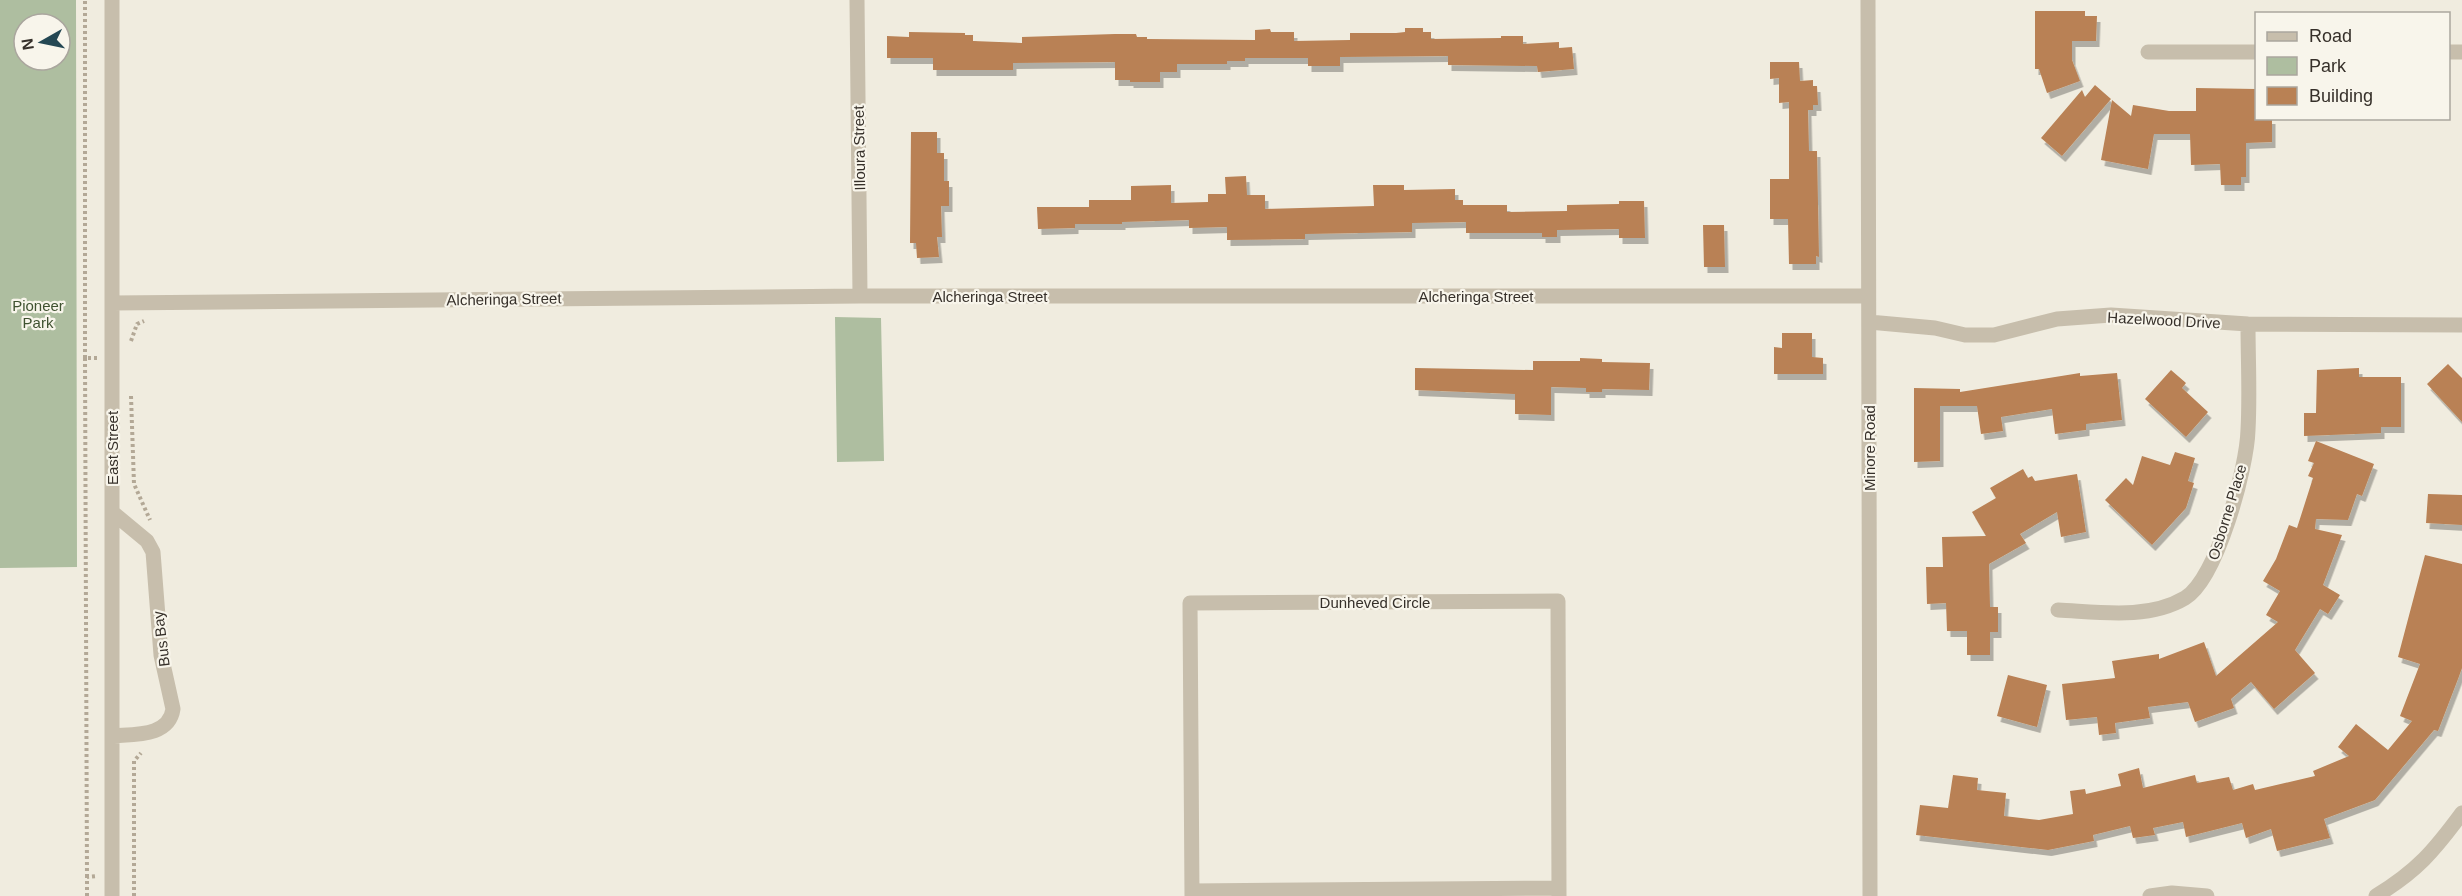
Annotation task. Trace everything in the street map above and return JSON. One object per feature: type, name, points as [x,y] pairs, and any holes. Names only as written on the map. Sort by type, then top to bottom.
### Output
[{"type":"street","name":"East Street","points":[[112,0],[112,896]]},
{"type":"street","name":"Illoura Street","points":[[857,0],[860,296]]},
{"type":"street","name":"Minore Road","points":[[1868,0],[1870,896]]},
{"type":"street","points":[[2148,52],[2255,52]]},
{"type":"street","name":"Alcheringa Street","points":[[112,303],[860,296],[1869,297]]},
{"type":"street","name":"Hazelwood Drive","points":[[1869,322],[1935,328],[1975,335],[1994,335],[2057,319],[2111,315],[2248,324],[2462,325]]},
{"type":"street","name":"Osborne Place","points":[[2058,610],[2116,613],[2153,610],[2186,598],[2205,578],[2216,552],[2242,471],[2248,432],[2248,324]]},
{"type":"street","name":"Bus Bay","points":[[112,512],[147,541],[153,552],[161,655],[173,709],[172,717],[163,728],[150,732],[112,736]]},
{"type":"street","name":"Dunheved Circle","points":[[1192,893],[1190,603],[1558,601],[1559,892]]},
{"type":"street","points":[[2376,896],[2407,877],[2438,846],[2462,813]]},
{"type":"street","points":[[1192,893],[1559,892]]},
{"type":"street","points":[[2150,896],[2172,893],[2207,896]]},
{"type":"path","points":[[85,0],[87,877]]},
{"type":"path","points":[[85,358],[112,358]]},
{"type":"green space","name":"Pioneer Park","points":[[0,0],[76,0],[77,567],[0,568]]},
{"type":"green space","points":[[835,317],[881,318],[884,461],[837,462]]},
{"type":"building","points":[[2035,11],[2085,11],[2085,16],[2097,16],[2096,41],[2072,41],[2072,60],[2080,81],[2047,93],[2039,69],[2035,69]]},
{"type":"building","points":[[1405,28],[1423,28],[1423,32],[1431,32],[1431,39],[1523,36],[1523,44],[1559,42],[1559,48],[1572,47],[1574,69],[1538,72],[1537,66],[1448,65],[1448,56],[1340,57],[1340,66],[1308,66],[1308,58],[1245,58],[1245,61],[1227,61],[1227,64],[1177,64],[1177,72],[1160,72],[1160,82],[1130,82],[1130,80],[1115,80],[1115,62],[1013,63],[1013,70],[933,70],[933,58],[887,58],[887,36],[909,37],[909,32],[965,33],[965,35],[973,35],[973,41],[1022,43],[1022,37],[1115,34],[1136,34],[1137,37],[1147,37],[1147,39],[1255,40],[1255,30],[1270,29],[1271,32],[1294,32],[1294,41],[1350,40],[1350,33],[1396,33],[1405,32]]},
{"type":"building","points":[[1770,62],[1799,62],[1800,81],[1813,80],[1813,86],[1817,86],[1818,105],[1813,105],[1813,110],[1808,110],[1809,151],[1817,151],[1819,257],[1816,256],[1816,264],[1789,264],[1788,219],[1770,219],[1770,179],[1789,179],[1789,102],[1779,103],[1779,78],[1770,79]]},
{"type":"building","points":[[2095,85],[2111,99],[2062,156],[2041,138],[2082,90],[2085,97]]},
{"type":"building","points":[[2196,88],[2255,89],[2255,120],[2272,120],[2272,142],[2246,143],[2246,177],[2241,177],[2241,185],[2221,185],[2220,164],[2191,165],[2190,134],[2154,134],[2148,169],[2101,160],[2112,100],[2131,116],[2133,105],[2169,111],[2196,111]]},
{"type":"building","points":[[911,132],[937,132],[937,153],[944,153],[944,181],[949,181],[949,206],[941,206],[942,237],[937,237],[939,257],[917,258],[916,243],[910,243]]},
{"type":"building","points":[[1246,176],[1247,195],[1265,195],[1265,209],[1374,206],[1373,185],[1404,185],[1404,190],[1455,189],[1455,200],[1463,200],[1463,205],[1507,205],[1507,212],[1567,211],[1567,205],[1644,201],[1645,238],[1619,238],[1619,229],[1557,230],[1557,237],[1542,237],[1542,233],[1466,233],[1466,222],[1412,223],[1412,232],[1305,234],[1305,239],[1227,240],[1227,227],[1189,228],[1189,220],[1075,224],[1075,228],[1038,229],[1037,207],[1089,207],[1089,200],[1131,200],[1131,186],[1171,185],[1171,203],[1208,202],[1208,194],[1226,194],[1225,177]]},
{"type":"building","points":[[1703,225],[1724,225],[1725,267],[1704,267]]},
{"type":"building","points":[[1782,333],[1812,333],[1812,357],[1823,358],[1823,374],[1774,374],[1774,347],[1782,348]]},
{"type":"building","points":[[1580,358],[1602,359],[1602,362],[1650,363],[1649,390],[1602,389],[1602,392],[1586,392],[1586,388],[1551,387],[1551,415],[1515,414],[1515,394],[1415,390],[1415,368],[1533,370],[1533,361],[1580,361]]},
{"type":"building","points":[[2448,364],[2462,378],[2462,422],[2427,384]]},
{"type":"building","points":[[2359,368],[2359,377],[2401,377],[2401,427],[2381,427],[2381,433],[2304,436],[2304,413],[2316,413],[2317,370]]},
{"type":"building","points":[[2171,370],[2186,383],[2182,388],[2208,412],[2186,437],[2145,399]]},
{"type":"building","points":[[2080,373],[2080,376],[2117,373],[2122,420],[2086,424],[2086,430],[2055,434],[2052,409],[2001,417],[2003,431],[1981,434],[1977,406],[1940,406],[1940,461],[1914,462],[1914,388],[1960,389],[1960,392]]},
{"type":"building","points":[[2316,441],[2374,464],[2362,496],[2357,494],[2348,520],[2316,519],[2315,529],[2342,535],[2323,585],[2340,595],[2328,614],[2320,609],[2295,650],[2315,673],[2274,709],[2251,682],[2231,699],[2234,708],[2195,722],[2188,702],[2148,707],[2150,718],[2115,723],[2116,733],[2099,735],[2097,717],[2066,720],[2062,684],[2115,678],[2112,661],[2159,654],[2159,659],[2204,642],[2216,676],[2278,622],[2266,615],[2280,591],[2263,581],[2276,559],[2289,525],[2297,528],[2313,478],[2308,476],[2314,463],[2308,461]]},
{"type":"building","points":[[2175,452],[2195,458],[2188,481],[2194,483],[2186,508],[2152,545],[2105,500],[2126,478],[2133,485],[2142,456],[2170,465]]},
{"type":"building","points":[[2023,469],[2028,478],[2032,476],[2035,481],[2077,474],[2086,532],[2061,537],[2057,512],[2020,534],[2026,543],[1989,564],[1990,607],[1998,607],[1998,632],[1990,632],[1990,655],[1967,655],[1967,631],[1947,631],[1946,603],[1927,604],[1926,567],[1943,567],[1942,537],[1986,536],[1972,512],[1996,498],[1990,488]]},
{"type":"building","points":[[2428,494],[2462,495],[2462,525],[2426,523]]},
{"type":"building","points":[[2425,555],[2462,564],[2462,668],[2438,731],[2434,730],[2375,800],[2324,819],[2330,838],[2277,851],[2271,829],[2246,838],[2242,823],[2186,837],[2183,822],[2153,828],[2155,835],[2133,838],[2130,826],[2093,835],[2094,841],[2048,850],[1916,835],[1920,805],[1948,808],[1953,775],[1978,778],[1977,790],[2006,793],[2004,816],[2039,820],[2073,814],[2070,791],[2085,789],[2086,794],[2121,786],[2118,774],[2139,768],[2143,788],[2195,775],[2197,783],[2229,777],[2233,790],[2253,784],[2255,790],[2315,776],[2313,771],[2349,756],[2338,747],[2356,724],[2388,750],[2412,721],[2400,716],[2420,664],[2398,657]]},
{"type":"building","points":[[2008,675],[2047,685],[2037,727],[1997,716]]}]
